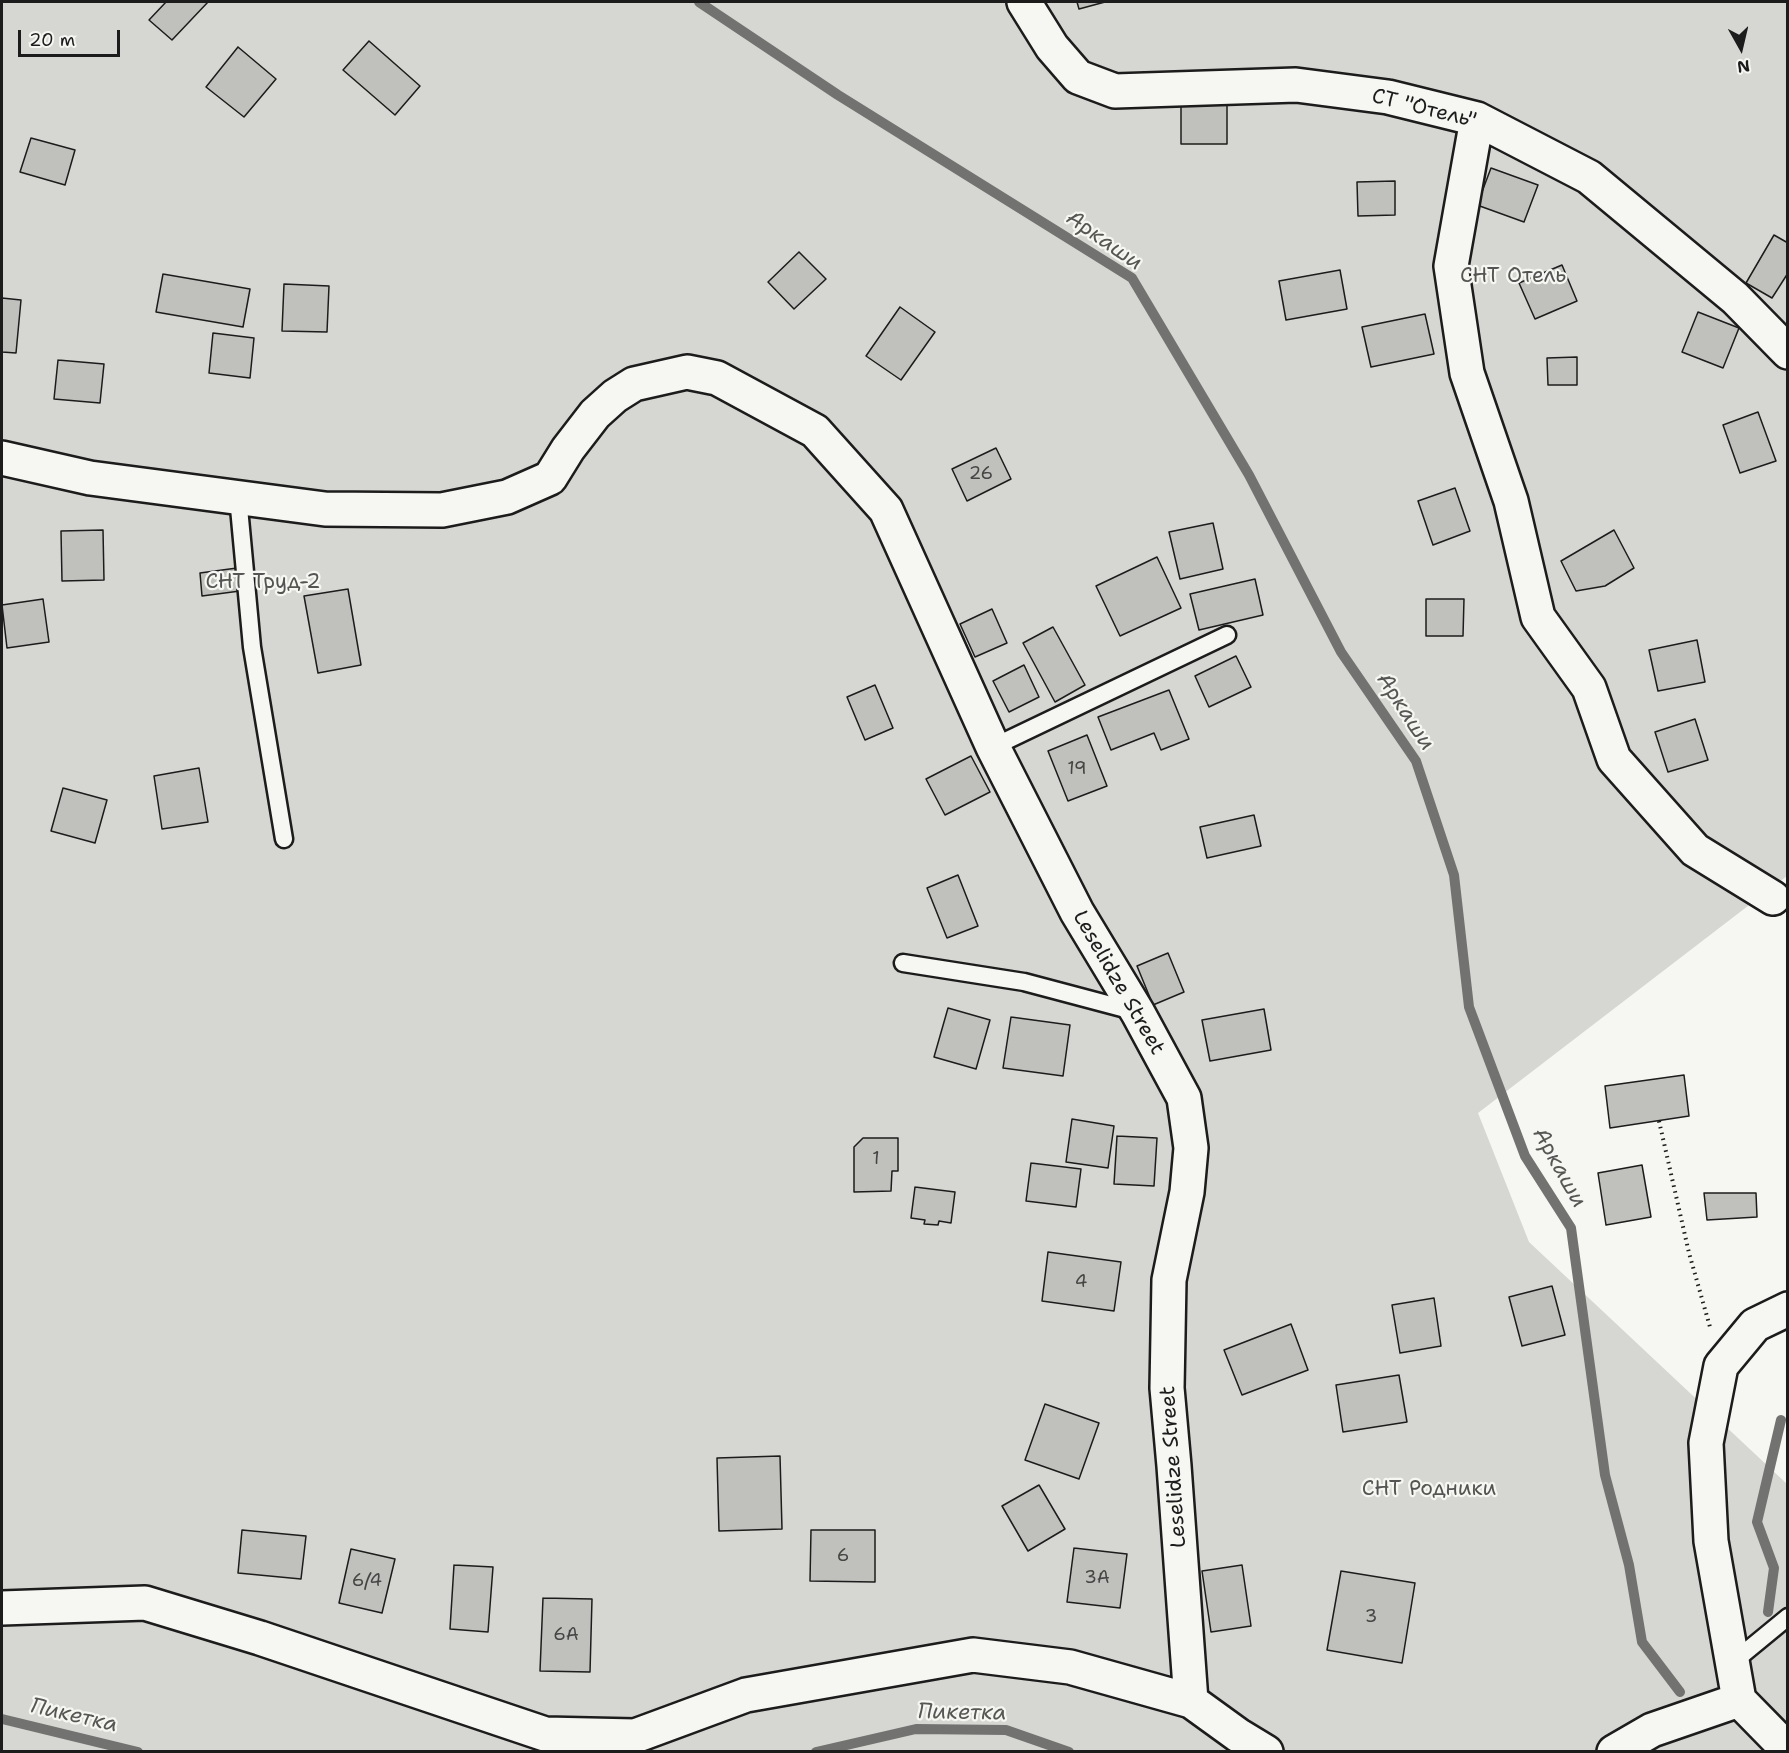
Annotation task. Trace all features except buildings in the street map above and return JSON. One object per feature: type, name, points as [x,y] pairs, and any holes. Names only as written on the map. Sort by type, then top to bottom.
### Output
[{"type":"street","name":"СТ \"Отель\"","points":[[1024,2],[1052,47],[1078,76],[1115,91],[1296,85],[1388,97],[1477,119],[1589,177],[1735,298],[1788,352]]},
{"type":"street","points":[[1477,119],[1451,266],[1467,374],[1511,501],[1538,617],[1589,688],[1614,759],[1695,850],[1773,898]]},
{"type":"street","name":"Leselidze Street","points":[[238,497],[325,509],[442,510],[507,497],[550,478],[568,449],[595,414],[615,396],[634,384],[687,372],[717,378],[814,431],[886,510],[993,747],[1077,912],[1138,1013],[1184,1098],[1191,1148],[1187,1192],[1169,1280],[1167,1388],[1191,1701]]},
{"type":"street","points":[[2,458],[90,478],[238,497]]},
{"type":"street","points":[[1788,1309],[1755,1325],[1721,1366],[1706,1443],[1711,1541],[1739,1700],[1788,1750]]},
{"type":"street","points":[[2,1608],[145,1603],[271,1642],[545,1734],[635,1736],[746,1695],[973,1655],[1070,1667],[1191,1701],[1266,1752]]},
{"type":"street","points":[[1614,1752],[1652,1730],[1739,1700]]},
{"type":"lane","points":[[238,497],[252,647],[284,839]]},
{"type":"lane","points":[[993,747],[1227,635]]},
{"type":"lane","points":[[903,963],[1024,982],[1138,1013]]},
{"type":"lane","points":[[1732,1663],[1788,1617]]},
{"type":"path","points":[[1659,1121],[1689,1253],[1721,1366]]},
{"type":"green space","points":[[2,2],[1787,2],[1787,876],[1478,1113],[1529,1242],[1787,1484],[1787,1751],[2,1752]]},
{"type":"waterway","name":"Аркаши","points":[[699,2],[838,95],[1132,278],[1249,475],[1341,652],[1416,761],[1454,875],[1469,1007],[1525,1156],[1571,1228],[1605,1475],[1629,1565],[1642,1642],[1680,1692]]},
{"type":"waterway","points":[[1768,1612],[1774,1568],[1757,1522],[1781,1420]]},
{"type":"waterway","name":"Пикетка","points":[[2,1719],[138,1752]]},
{"type":"waterway","name":"Пикетка","points":[[816,1752],[916,1729],[1006,1730],[1069,1752]]},
{"type":"park label","name":"СНТ Отель","points":[[1513,277]]},
{"type":"park label","name":"СНТ Труд-2","points":[[263,583]]},
{"type":"park label","name":"СНТ Родники","points":[[1429,1490]]}]
